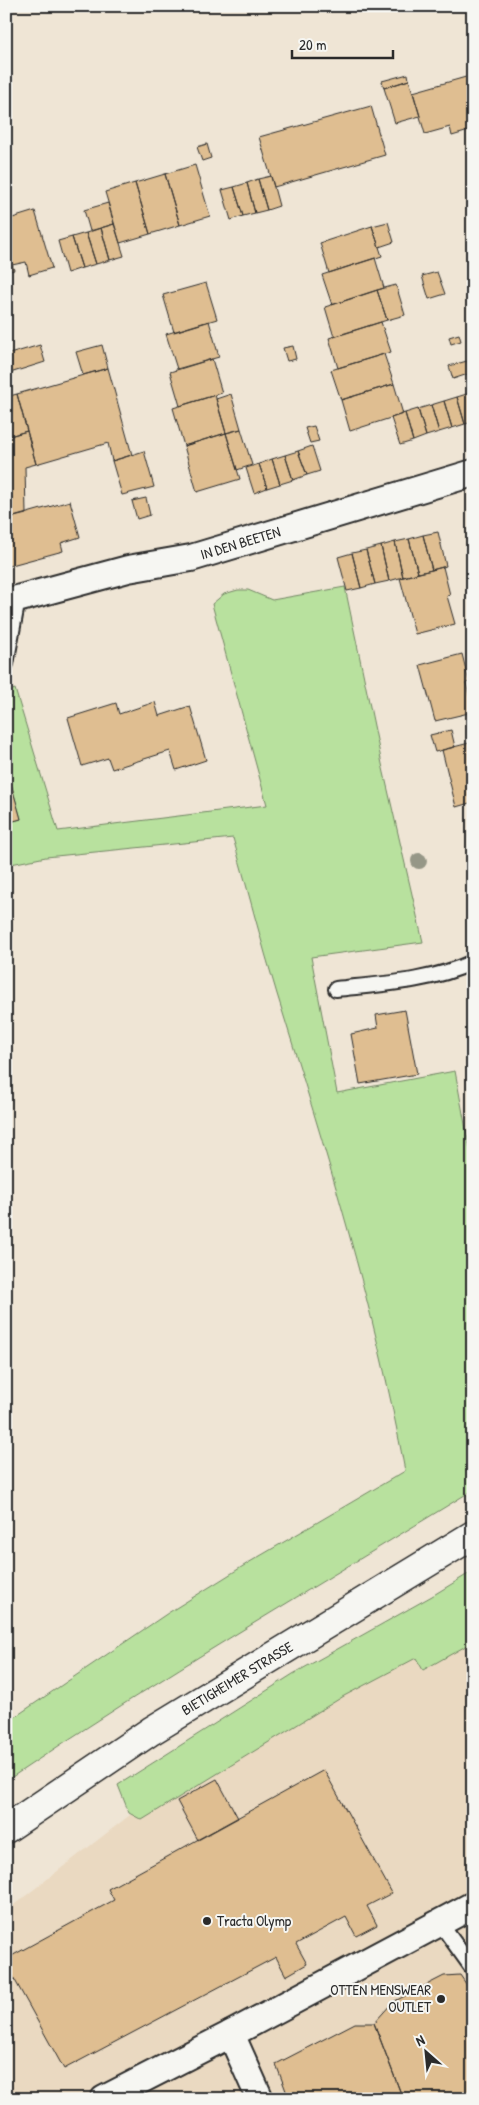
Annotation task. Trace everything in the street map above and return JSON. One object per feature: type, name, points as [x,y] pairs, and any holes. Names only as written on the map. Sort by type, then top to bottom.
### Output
[{"type":"main road","name":"BIETIGHEIMER STRASSE","points":[[6,1829],[151,1731],[473,1535]]},
{"type":"street","name":"IN DEN BEETEN","points":[[12,601],[128,569],[191,558],[473,473]]},
{"type":"street","points":[[104,2099],[231,2034],[473,1905]]},
{"type":"street","points":[[231,2034],[260,2099]]},
{"type":"lane","points":[[6,664],[12,601]]},
{"type":"lane","points":[[336,990],[416,981],[454,971],[473,962]]},
{"type":"lane","points":[[440,1923],[473,1969]]},
{"type":"shaded area","points":[[473,1611],[473,2099],[6,2099],[6,1911],[130,1815]]},
{"type":"green space","points":[[345,587],[382,764],[423,942],[311,957],[337,1093],[455,1071],[473,1167],[473,1490],[179,1669],[6,1781],[6,1723],[168,1613],[248,1563],[405,1471],[379,1350],[348,1231],[271,975],[233,838],[46,857],[6,865],[6,823],[21,819],[6,766],[6,692],[15,689],[58,831],[267,805],[212,604],[224,594],[238,590],[248,590],[272,600]]},
{"type":"green space","points":[[473,1571],[473,1642],[423,1670],[416,1658],[344,1696],[142,1820],[129,1813],[118,1785],[293,1674]]},
{"type":"building","points":[[408,74],[409,80],[384,88],[382,81]]},
{"type":"building","points":[[473,75],[473,122],[470,123],[472,130],[452,136],[450,127],[425,134],[413,92]]},
{"type":"building","points":[[409,80],[420,116],[395,123],[384,88]]},
{"type":"building","points":[[371,106],[385,155],[274,187],[259,137]]},
{"type":"building","points":[[207,144],[211,158],[202,161],[197,147]]},
{"type":"building","points":[[195,165],[210,216],[180,225],[165,174]]},
{"type":"building","points":[[165,174],[180,225],[150,234],[135,183]]},
{"type":"building","points":[[271,176],[279,206],[267,210],[258,179]]},
{"type":"building","points":[[258,179],[267,210],[255,213],[247,183]]},
{"type":"building","points":[[135,183],[150,234],[120,243],[105,192]]},
{"type":"building","points":[[247,183],[255,213],[243,216],[234,187]]},
{"type":"building","points":[[234,187],[243,216],[231,220],[222,190]]},
{"type":"building","points":[[108,203],[114,224],[90,231],[84,210]]},
{"type":"building","points":[[35,211],[52,268],[29,275],[26,262],[12,265],[14,270],[6,272],[6,220]]},
{"type":"building","points":[[388,222],[394,242],[379,247],[372,226]]},
{"type":"building","points":[[114,224],[124,256],[110,260],[101,228]]},
{"type":"building","points":[[372,226],[382,256],[329,273],[320,243]]},
{"type":"building","points":[[101,228],[110,260],[96,264],[86,233]]},
{"type":"building","points":[[86,233],[96,264],[82,268],[72,237]]},
{"type":"building","points":[[72,237],[82,268],[67,273],[58,241]]},
{"type":"building","points":[[375,258],[384,288],[332,305],[322,275]]},
{"type":"building","points":[[437,272],[445,294],[429,299],[422,276]]},
{"type":"building","points":[[206,283],[217,319],[174,332],[163,295]]},
{"type":"building","points":[[396,285],[405,315],[387,320],[377,290]]},
{"type":"building","points":[[377,290],[387,320],[334,337],[325,307]]},
{"type":"building","points":[[209,321],[219,357],[177,369],[166,334]]},
{"type":"building","points":[[381,322],[391,352],[338,368],[329,338]]},
{"type":"building","points":[[459,334],[461,341],[451,344],[449,337]]},
{"type":"building","points":[[40,345],[45,362],[10,373],[6,355]]},
{"type":"building","points":[[102,345],[108,368],[83,375],[76,352]]},
{"type":"building","points":[[293,346],[296,359],[287,361],[283,348]]},
{"type":"building","points":[[384,354],[394,384],[341,400],[331,370]]},
{"type":"building","points":[[212,359],[222,393],[180,406],[170,372]]},
{"type":"building","points":[[467,361],[471,373],[453,379],[449,366]]},
{"type":"building","points":[[108,368],[132,455],[112,461],[108,443],[36,464],[17,394]]},
{"type":"building","points":[[394,384],[403,414],[350,431],[341,400]]},
{"type":"building","points":[[470,393],[473,402],[473,422],[465,424],[457,397]]},
{"type":"building","points":[[17,394],[27,431],[6,437],[6,397]]},
{"type":"building","points":[[231,394],[241,429],[226,433],[216,399]]},
{"type":"building","points":[[215,395],[226,433],[184,446],[173,408]]},
{"type":"building","points":[[457,397],[465,424],[452,428],[444,401]]},
{"type":"building","points":[[444,401],[452,428],[439,432],[431,405]]},
{"type":"building","points":[[431,405],[439,432],[426,436],[418,409]]},
{"type":"building","points":[[418,409],[426,436],[413,441],[405,413]]},
{"type":"building","points":[[405,413],[413,441],[400,445],[391,418]]},
{"type":"building","points":[[314,426],[319,441],[310,443],[305,428]]},
{"type":"building","points":[[241,429],[252,465],[237,470],[226,433]]},
{"type":"building","points":[[27,431],[36,464],[25,467],[26,514],[6,519],[6,437]]},
{"type":"building","points":[[226,433],[240,479],[197,492],[184,446]]},
{"type":"building","points":[[312,446],[320,471],[307,475],[298,451]]},
{"type":"building","points":[[144,451],[154,487],[122,495],[112,461]]},
{"type":"building","points":[[298,451],[307,475],[293,480],[285,455]]},
{"type":"building","points":[[285,455],[293,480],[280,484],[272,459]]},
{"type":"building","points":[[272,459],[280,484],[267,488],[259,464]]},
{"type":"building","points":[[259,464],[267,488],[254,493],[246,468]]},
{"type":"building","points":[[146,498],[150,515],[137,519],[132,501]]},
{"type":"building","points":[[70,501],[80,537],[61,543],[63,551],[8,566],[6,559],[6,519]]},
{"type":"building","points":[[438,532],[446,566],[432,570],[423,535]]},
{"type":"building","points":[[423,535],[432,570],[418,573],[409,539]]},
{"type":"building","points":[[409,539],[418,573],[403,577],[395,542]]},
{"type":"building","points":[[395,542],[403,577],[389,581],[381,546]]},
{"type":"building","points":[[381,546],[389,581],[375,584],[366,550]]},
{"type":"building","points":[[366,550],[375,584],[361,588],[352,553]]},
{"type":"building","points":[[352,553],[361,588],[347,591],[338,557]]},
{"type":"building","points":[[443,567],[450,595],[447,596],[455,624],[415,634],[400,578]]},
{"type":"building","points":[[462,654],[469,682],[466,683],[473,712],[435,721],[420,665]]},
{"type":"building","points":[[155,702],[159,716],[190,706],[206,760],[176,770],[170,751],[112,769],[108,758],[82,766],[68,718],[116,703],[119,714]]},
{"type":"building","points":[[451,730],[455,747],[435,752],[430,735]]},
{"type":"building","points":[[473,742],[473,802],[456,807],[442,750]]},
{"type":"building","points":[[6,766],[21,819],[6,823]]},
{"type":"building","points":[[473,835],[473,850],[469,836]]},
{"type":"building","points":[[473,993],[473,1019],[467,994]]},
{"type":"building","points":[[405,1010],[417,1074],[360,1084],[351,1034],[378,1028],[376,1015]]},
{"type":"building","name":"Tracta Olymp","points":[[324,1770],[392,1893],[367,1906],[377,1925],[356,1936],[346,1917],[296,1944],[307,1964],[286,1976],[276,1957],[64,2069],[6,1964],[6,1959],[114,1900],[108,1889]]},
{"type":"building","points":[[217,1779],[238,1818],[198,1840],[177,1801]]},
{"type":"building","points":[[460,1975],[473,1994],[473,2099],[403,2099],[374,2023],[393,2002],[444,1976]]},
{"type":"building","points":[[355,2023],[374,2023],[403,2099],[289,2099],[276,2064]]},
{"type":"place","name":"Tracta Olymp","points":[[207,1921]]},
{"type":"place","name":"OTTEN MENSWEAR OUTLET","points":[[441,1999]]}]
